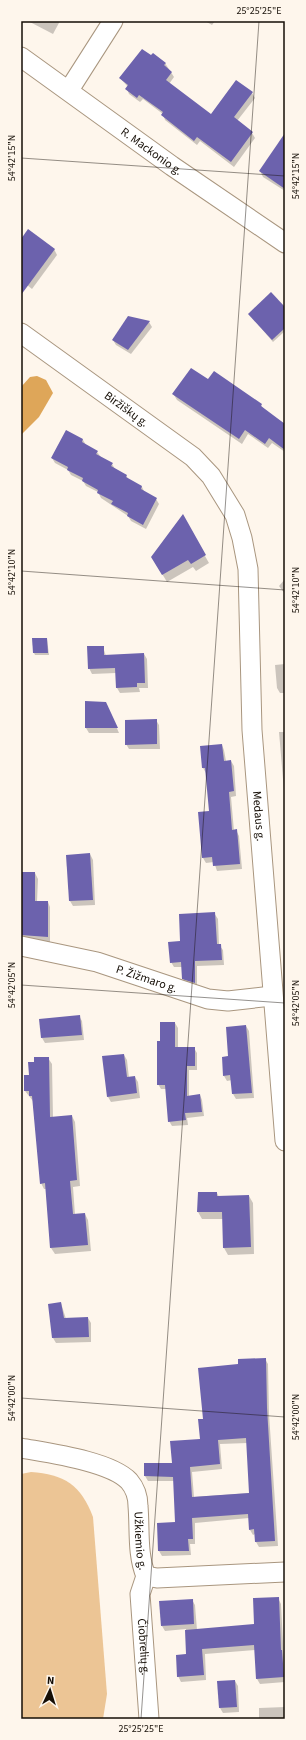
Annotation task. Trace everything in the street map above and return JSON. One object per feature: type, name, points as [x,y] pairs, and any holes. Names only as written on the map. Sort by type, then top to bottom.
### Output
[{"type":"street","points":[[69,90],[113,21]]},
{"type":"street","name":"R. Mackonio g.","points":[[21,57],[69,90],[172,166],[285,243]]},
{"type":"street","name":"Biržiškų g.","points":[[21,333],[193,457],[211,476],[223,494]]},
{"type":"street","name":"Medaus g.","points":[[223,494],[235,515],[242,538],[248,569],[252,730],[272,996],[285,1141]]},
{"type":"street","name":"P. Žižmaro g.","points":[[21,946],[97,962],[208,999],[228,1001],[272,996]]},
{"type":"street","name":"Užkiemio g.","points":[[21,1448],[100,1465],[128,1480],[136,1491],[141,1566],[146,1576],[157,1578],[285,1572]]},
{"type":"street","name":"Čiobrelių g.","points":[[146,1576],[140,1594],[149,1719]]},
{"type":"shaded area","points":[[37,376],[46,380],[53,393],[39,417],[21,435],[21,387],[30,377]]},
{"type":"shaded area","points":[[31,1472],[53,1475],[70,1483],[83,1497],[93,1517],[107,1694],[103,1719],[21,1719],[21,1474]]},
{"type":"building","points":[[142,49],[151,55],[153,53],[166,63],[164,65],[172,72],[166,80],[211,114],[236,80],[253,92],[234,117],[253,132],[231,162],[197,137],[194,141],[161,115],[163,112],[139,95],[137,98],[125,89],[128,85],[119,78]]},
{"type":"building","points":[[285,133],[285,189],[259,171]]},
{"type":"building","points":[[28,229],[55,249],[21,295],[21,239]]},
{"type":"building","points":[[271,292],[285,307],[285,328],[272,340],[248,314]]},
{"type":"building","points":[[128,316],[150,321],[128,350],[112,340]]},
{"type":"building","points":[[191,368],[208,379],[214,371],[262,404],[261,406],[285,424],[285,450],[269,438],[265,444],[245,430],[239,439],[172,394]]},
{"type":"building","points":[[66,430],[83,439],[82,442],[98,451],[96,454],[113,463],[111,466],[142,486],[141,489],[157,498],[143,525],[127,516],[128,513],[111,504],[113,501],[97,493],[98,490],[82,481],[83,478],[67,470],[68,467],[51,458]]},
{"type":"building","points":[[183,514],[206,555],[191,564],[188,560],[162,575],[151,557]]},
{"type":"building","points":[[32,638],[47,638],[48,653],[33,653]]},
{"type":"building","points":[[87,646],[104,646],[104,655],[144,653],[145,683],[137,683],[137,687],[116,688],[115,668],[88,669]]},
{"type":"building","points":[[85,701],[106,702],[118,728],[85,728]]},
{"type":"building","points":[[157,719],[157,744],[125,745],[125,720]]},
{"type":"building","points":[[222,744],[224,761],[231,760],[234,791],[229,792],[232,830],[237,829],[240,864],[213,866],[212,857],[202,858],[198,812],[209,811],[205,768],[202,768],[200,746]]},
{"type":"building","points":[[90,853],[93,900],[69,901],[66,855]]},
{"type":"building","points":[[21,872],[35,872],[35,901],[48,901],[48,937],[21,935]]},
{"type":"building","points":[[215,912],[217,944],[221,944],[222,960],[195,961],[195,983],[182,979],[181,962],[170,963],[168,942],[180,941],[179,914]]},
{"type":"building","points":[[80,1015],[82,1035],[41,1038],[39,1019]]},
{"type":"building","points":[[160,1022],[175,1022],[175,1047],[195,1047],[195,1066],[187,1066],[187,1096],[200,1094],[202,1112],[185,1113],[186,1120],[168,1122],[165,1085],[157,1085],[157,1041],[160,1041]]},
{"type":"building","points":[[246,1025],[252,1093],[232,1094],[230,1075],[223,1076],[222,1057],[228,1056],[226,1027]]},
{"type":"building","points":[[124,1054],[127,1077],[135,1076],[137,1093],[107,1097],[102,1056]]},
{"type":"building","points":[[34,1057],[49,1057],[50,1117],[72,1115],[77,1180],[70,1181],[73,1214],[85,1213],[88,1245],[50,1248],[45,1183],[40,1184],[32,1096],[29,1096],[29,1091],[24,1091],[24,1075],[29,1075],[28,1062],[34,1062]]},
{"type":"building","points":[[198,1192],[217,1192],[217,1196],[249,1195],[251,1247],[223,1248],[222,1212],[197,1212]]},
{"type":"building","points":[[61,1302],[64,1318],[88,1317],[89,1337],[52,1338],[48,1304]]},
{"type":"building","points":[[266,1358],[267,1408],[275,1541],[255,1542],[254,1529],[249,1530],[248,1514],[192,1518],[193,1539],[188,1539],[189,1551],[158,1551],[157,1523],[175,1522],[173,1477],[144,1476],[144,1463],[172,1463],[170,1441],[200,1439],[198,1419],[203,1419],[198,1368],[238,1364],[238,1359]],"holes":[[[246,1438],[249,1493],[192,1497],[190,1467],[220,1464],[218,1440]]]},
{"type":"building","points":[[279,1597],[281,1650],[284,1677],[256,1679],[254,1645],[202,1649],[204,1675],[177,1677],[176,1655],[186,1654],[185,1630],[254,1624],[253,1598]]},
{"type":"building","points":[[193,1599],[194,1624],[161,1626],[159,1601]]},
{"type":"building","points":[[235,1680],[237,1707],[219,1708],[217,1681]]}]
